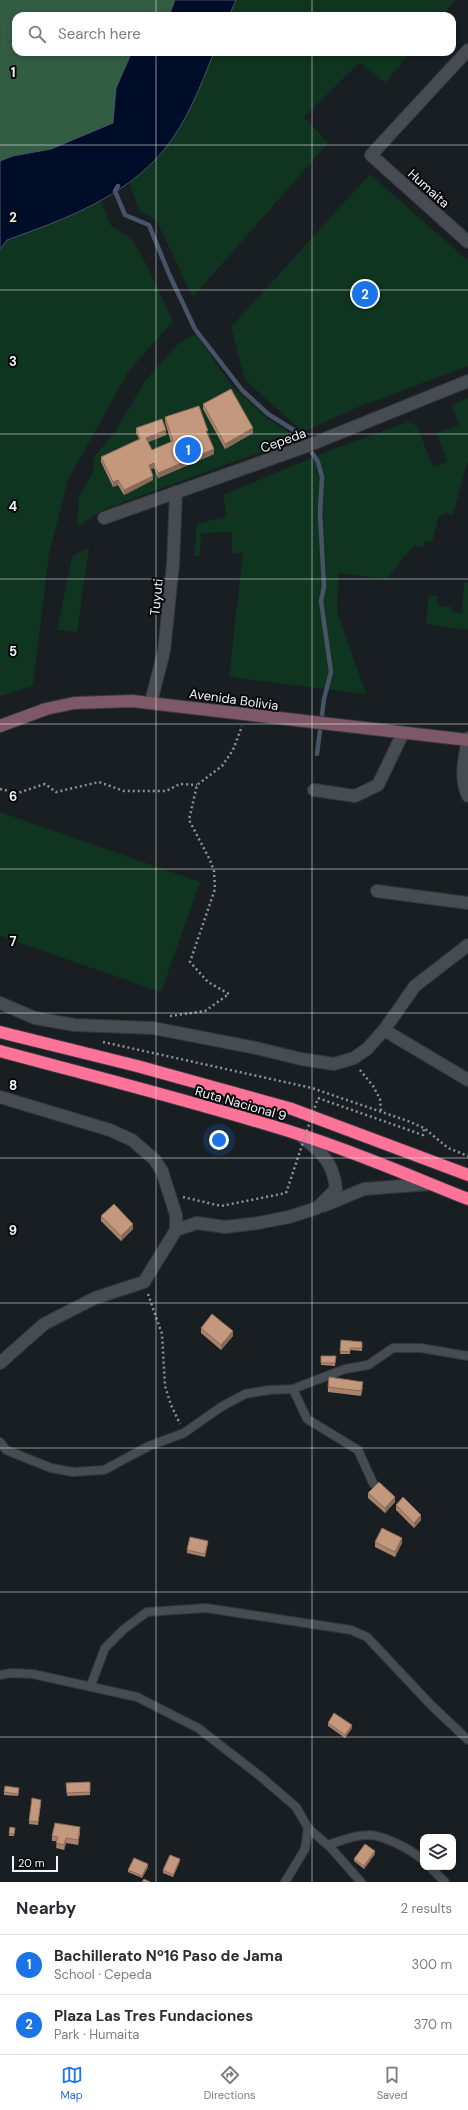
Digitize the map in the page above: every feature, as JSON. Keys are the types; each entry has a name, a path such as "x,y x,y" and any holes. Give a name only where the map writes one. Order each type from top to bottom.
{"highway":[{"name":"Ruta Nacional 9","path":"0,1032 137,1066 292,1109 468,1175"},
{"name":"Ruta Nacional 9","path":"0,1051 153,1092 299,1134 364,1156 468,1199"}],"street":[{"name":"Humaita","path":"468,50 371,155 468,242"},
{"name":"Cepeda","path":"104,518 307,446 468,381"},
{"name":"Tuyuti","path":"151,702 164,651 173,564 176,492"},
{"name":"Avenida Bolivia","path":"0,726 46,709 74,703 106,701 151,702 283,720 468,739"},
{"path":"314,790 355,796 378,784 403,733"},
{"path":"468,739 466,759 462,770 464,788 468,796"},
{"path":"376,891 468,903"},
{"path":"0,1003 34,1018 75,1025 154,1028 307,1060 334,1064 354,1058 367,1049 384,1030 415,986 468,945"},
{"path":"384,1030 468,1080"},
{"path":"0,1097 110,1130 132,1140 154,1159 162,1171 176,1215 176,1230 144,1282 95,1298 44,1324 0,1363"},
{"path":"299,1134 322,1154 335,1173 336,1189 317,1208"},
{"path":"176,1230 197,1223 225,1227 251,1224 289,1217 317,1208 364,1189 430,1184"}],"lane":[{"path":"0,1442 6,1450 51,1468 74,1472 104,1470 149,1446 184,1433 222,1407 245,1394 269,1390 292,1389 345,1369 368,1365 393,1348 421,1348 468,1356"},
{"path":"292,1389 307,1420 358,1450 374,1483"},
{"path":"91,1686 105,1648 124,1629 147,1612 206,1608 244,1613 337,1628 367,1637 431,1705 468,1740"},
{"path":"0,1676 11,1673 33,1674 137,1697 198,1728 260,1776 296,1807 308,1828 328,1845 361,1882"},
{"path":"285,1882 305,1849 308,1828"},
{"path":"328,1845 368,1835 387,1840 420,1857"},
{"path":"433,1870 445,1882"}],"path":[{"path":"0,789 18,793 45,784 56,792 99,782 124,791 166,791 180,784 197,784 222,766 233,750 247,715"},
{"path":"154,1028 164,1017 205,1011 229,994 208,982 190,962 215,889 214,871 210,860 189,820 197,784"},
{"path":"97,1040 312,1088 381,1111 424,1128 448,1148 468,1156"},
{"path":"354,1058 363,1075 374,1086 380,1099 381,1111"},
{"path":"169,1193 221,1206 286,1193 318,1098 423,1135 424,1128"},
{"path":"144,1282 162,1334 165,1386 171,1405 184,1433"}],"green space":[{"path":"0,0 175,0 170,12 12,12 12,56 130,56 116,88 113,123 51,149 13,156 0,161"},
{"path":"236,0 455,0 445,12 231,12"},
{"path":"212,56 408,56 385,83 360,62 304,117 328,143 193,297 156,220 139,210 129,183 145,169 170,139 180,124 198,90"},
{"path":"370,174 468,261 468,366 358,407 303,432 245,380 231,327"},
{"path":"101,201 111,226 131,238 144,260 173,321 128,372 68,480 49,553 33,686 0,696 0,249 6,240 36,229"},
{"path":"196,334 231,385 267,418 301,440 241,459 105,509 77,527 79,497 93,472 94,457 115,432 145,381 179,343"},
{"path":"468,398 468,460 453,515 444,513 443,516 439,515 432,542 425,541 424,547 414,545 387,579 339,573 337,612 366,694 229,677 243,553 232,554 232,532 201,533 200,556 194,556 197,524 227,516 223,495 333,449 408,422 417,426 433,467 447,462 437,433 459,425 452,405"},
{"path":"89,548 77,632 57,630 71,562 74,555"},
{"path":"464,583 468,583 468,630 426,624 429,596 437,596 437,606 452,607 451,612 462,613"},
{"path":"0,812 200,882 161,992 0,936"}],"water":[{"path":"175,0 236,0 231,12 170,12"},
{"path":"130,56 212,56 193,103 180,128 164,150 148,167 130,182 92,206 7,240 0,249 0,161 13,156 51,149 113,123 116,88"}],"building":[{"path":"231,389 253,428 225,444 203,404"},
{"path":"199,406 208,431 206,431 214,449 158,473 154,463 149,465 153,476 124,490 118,480 113,482 101,457 140,439 136,428 162,419 166,430 146,438 152,450 173,441 165,417"},
{"path":"114,1204 133,1224 121,1236 101,1216"},
{"path":"212,1314 233,1331 221,1345 201,1328"},
{"path":"341,1340 362,1342 362,1348 350,1348 350,1352 340,1351"},
{"path":"321,1356 336,1356 335,1363 321,1363"},
{"path":"329,1377 363,1382 361,1391 328,1387"},
{"path":"379,1482 395,1497 385,1508 368,1493"},
{"path":"403,1497 421,1515 414,1523 396,1505"},
{"path":"382,1528 402,1538 395,1552 375,1542"},
{"path":"190,1537 208,1541 205,1554 187,1550"},
{"path":"334,1713 352,1725 345,1735 328,1723"},
{"path":"90,1782 90,1792 67,1793 66,1783"},
{"path":"5,1786 19,1788 18,1794 4,1792"},
{"path":"32,1798 41,1800 38,1822 29,1821"},
{"path":"55,1823 80,1827 78,1840 66,1838 64,1845 56,1843 58,1837 52,1836"},
{"path":"10,1827 15,1828 14,1834 9,1833"},
{"path":"365,1844 375,1851 364,1866 354,1859"},
{"path":"170,1855 180,1859 173,1875 163,1870"},
{"path":"134,1858 148,1864 142,1876 128,1870"},
{"path":"144,1879 150,1882 142,1882"}],"waterway":[{"path":"118,186 115,191 125,215 149,225 169,274 195,329 242,390 268,414 300,434 318,462 322,477 320,513 324,587 321,601 331,672 324,699 317,754"}],"place":[{"name":"Plaza Las Tres Fundaciones","path":"365,294"},
{"name":"Bachillerato Nº16 Paso de Jama","path":"188,450"}]}
